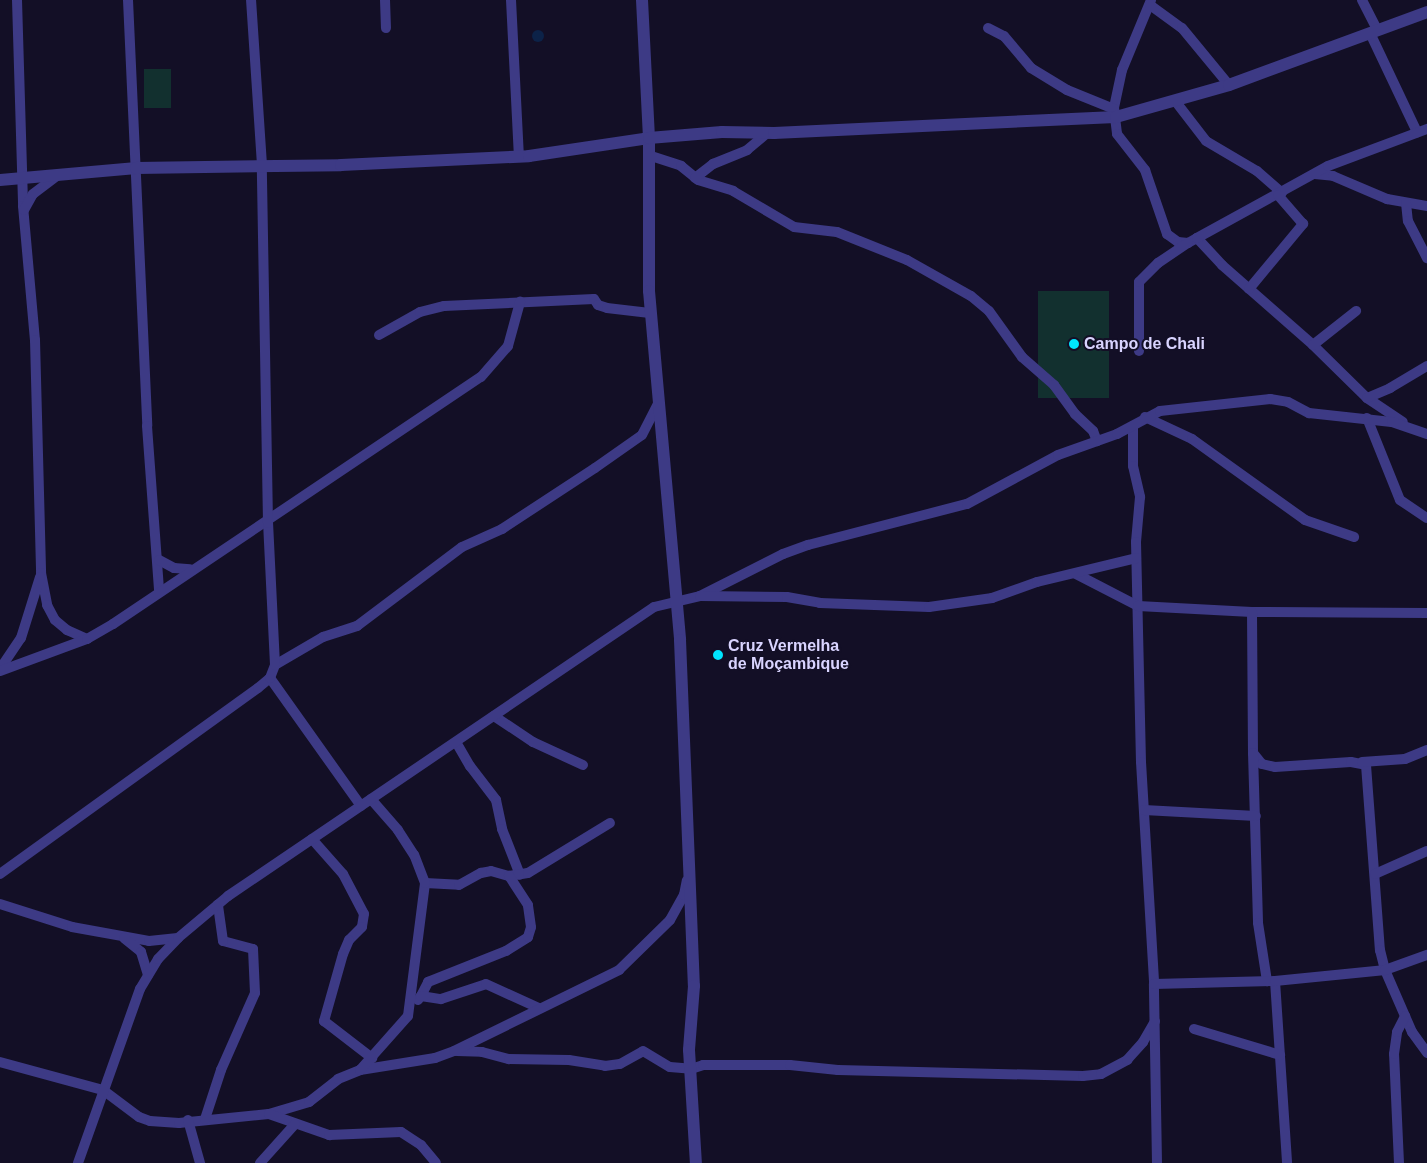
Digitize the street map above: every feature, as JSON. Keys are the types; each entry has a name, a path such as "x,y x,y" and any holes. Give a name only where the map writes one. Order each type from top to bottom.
{"street":[{"path":"17,0 22,178 35,340 41,573 47,605 55,620 67,630 87,639"},
{"path":"128,0 147,426 159,560 159,590"},
{"path":"0,874 143,774 270,678 274,665 268,517 262,165 251,0"},
{"path":"385,0 386,28"},
{"path":"511,0 520,156"},
{"path":"642,0 649,138 650,313 657,405 677,602 694,986 689,1028 696,1163"},
{"path":"1138,351 1140,282 1158,263 1193,240 1315,174 1341,161 1422,130 1373,31 1362,0"},
{"path":"1230,85 1182,28 1150,3 1122,70 1115,113 1117,134 1144,170 1167,234 1172,240 1193,240 1313,345 1367,398 1408,425 1427,434"},
{"path":"0,180 136,168 520,156 649,138 722,132 767,133 1115,113 1176,102 1230,85 1427,12"},
{"path":"988,28 1004,36 1031,68 1067,90 1115,113"},
{"path":"1176,102 1206,141 1257,171 1280,194 1303,224 1249,289"},
{"path":"695,178 713,164 747,150 767,133"},
{"path":"648,154 681,166 695,178 733,191 794,227 837,232 907,260 971,296 989,311 1022,357 1054,385 1075,414 1093,431 1097,441"},
{"path":"1315,174 1333,176 1371,194 1427,206"},
{"path":"24,211 33,194 58,175"},
{"path":"1406,203 1408,220 1427,258"},
{"path":"378,335 431,307 594,299 598,305 607,308 650,313"},
{"path":"0,670 87,639 481,377 508,346 520,302"},
{"path":"1313,345 1356,311"},
{"path":"1367,398 1390,388 1427,366"},
{"path":"78,1163 140,989 148,975 178,938 218,904 652,608 700,596 783,554 808,545 967,504 1058,455 1133,426 1145,417 1160,411 1205,404 1270,399 1288,402 1318,415 1367,418 1408,425"},
{"path":"274,665 323,637 357,626 462,546 502,529 595,468 642,435 657,405"},
{"path":"1145,417 1192,439 1305,520 1354,537"},
{"path":"1367,418 1400,500 1427,518"},
{"path":"1133,426 1132,466 1140,497 1136,558 1144,810 1154,984 1158,1163"},
{"path":"700,596 787,597 820,603 929,607 975,602 1136,558"},
{"path":"159,560 174,568 191,569"},
{"path":"0,670 21,638 41,573"},
{"path":"1076,574 1138,606 1252,612 1427,613"},
{"path":"1252,612 1253,753 1258,923 1271,981 1280,1055 1288,1163"},
{"path":"270,678 361,806"},
{"path":"494,716 533,742 583,764"},
{"path":"456,742 496,800 502,829 520,875"},
{"path":"1253,753 1262,764 1275,768 1405,758 1427,750"},
{"path":"1362,762 1369,771 1380,950 1385,970 1394,986 1405,1016 1427,1053"},
{"path":"360,1070 404,1023 410,1009 425,883 414,855 398,830 371,799"},
{"path":"1144,810 1256,816"},
{"path":"425,883 459,884 481,873 491,871 509,876 520,875 547,864 610,823"},
{"path":"312,839 343,874 364,914 362,927 349,940 343,954 324,1021 372,1058"},
{"path":"1375,874 1427,851"},
{"path":"410,1009 421,996 428,982 526,940 531,927 528,905 509,876"},
{"path":"0,1062 103,1090 140,1118 150,1121 269,1114 309,1102 338,1079 360,1070 435,1058 454,1051 539,1008 588,987 628,963 670,920 684,895 688,876"},
{"path":"0,904 72,927 149,941 178,938"},
{"path":"205,1119 221,1070 255,993 253,950 223,942 218,904"},
{"path":"121,936 141,952 148,975"},
{"path":"1154,984 1271,981 1385,970 1427,955"},
{"path":"1394,986 1402,964"},
{"path":"421,996 441,999 486,984 539,1008"},
{"path":"1399,1163 1394,1054 1397,1032 1405,1016"},
{"path":"454,1051 482,1052 509,1059 569,1060 605,1066 620,1064 643,1051 670,1067 691,1069 703,1065 790,1065 838,1070 1101,1074 1136,1052 1155,1021"},
{"path":"1194,1029 1280,1055"},
{"path":"269,1114 295,1124 346,1136 401,1132 421,1145 436,1163"},
{"path":"188,1120 200,1163"},
{"path":"260,1163 295,1124"}],"green space":[{"path":"144,69 171,69 171,108 144,108"},
{"name":"Campo de Chali","path":"1038,291 1109,291 1109,398 1038,398"}],"water":[{"path":"536,30 540,30 544,36 540,42 536,42 532,38 532,34"}],"place":[{"name":"Campo de Chali","path":"1074,344"},
{"name":"Cruz Vermelha de Moçambique","path":"718,655"}]}
